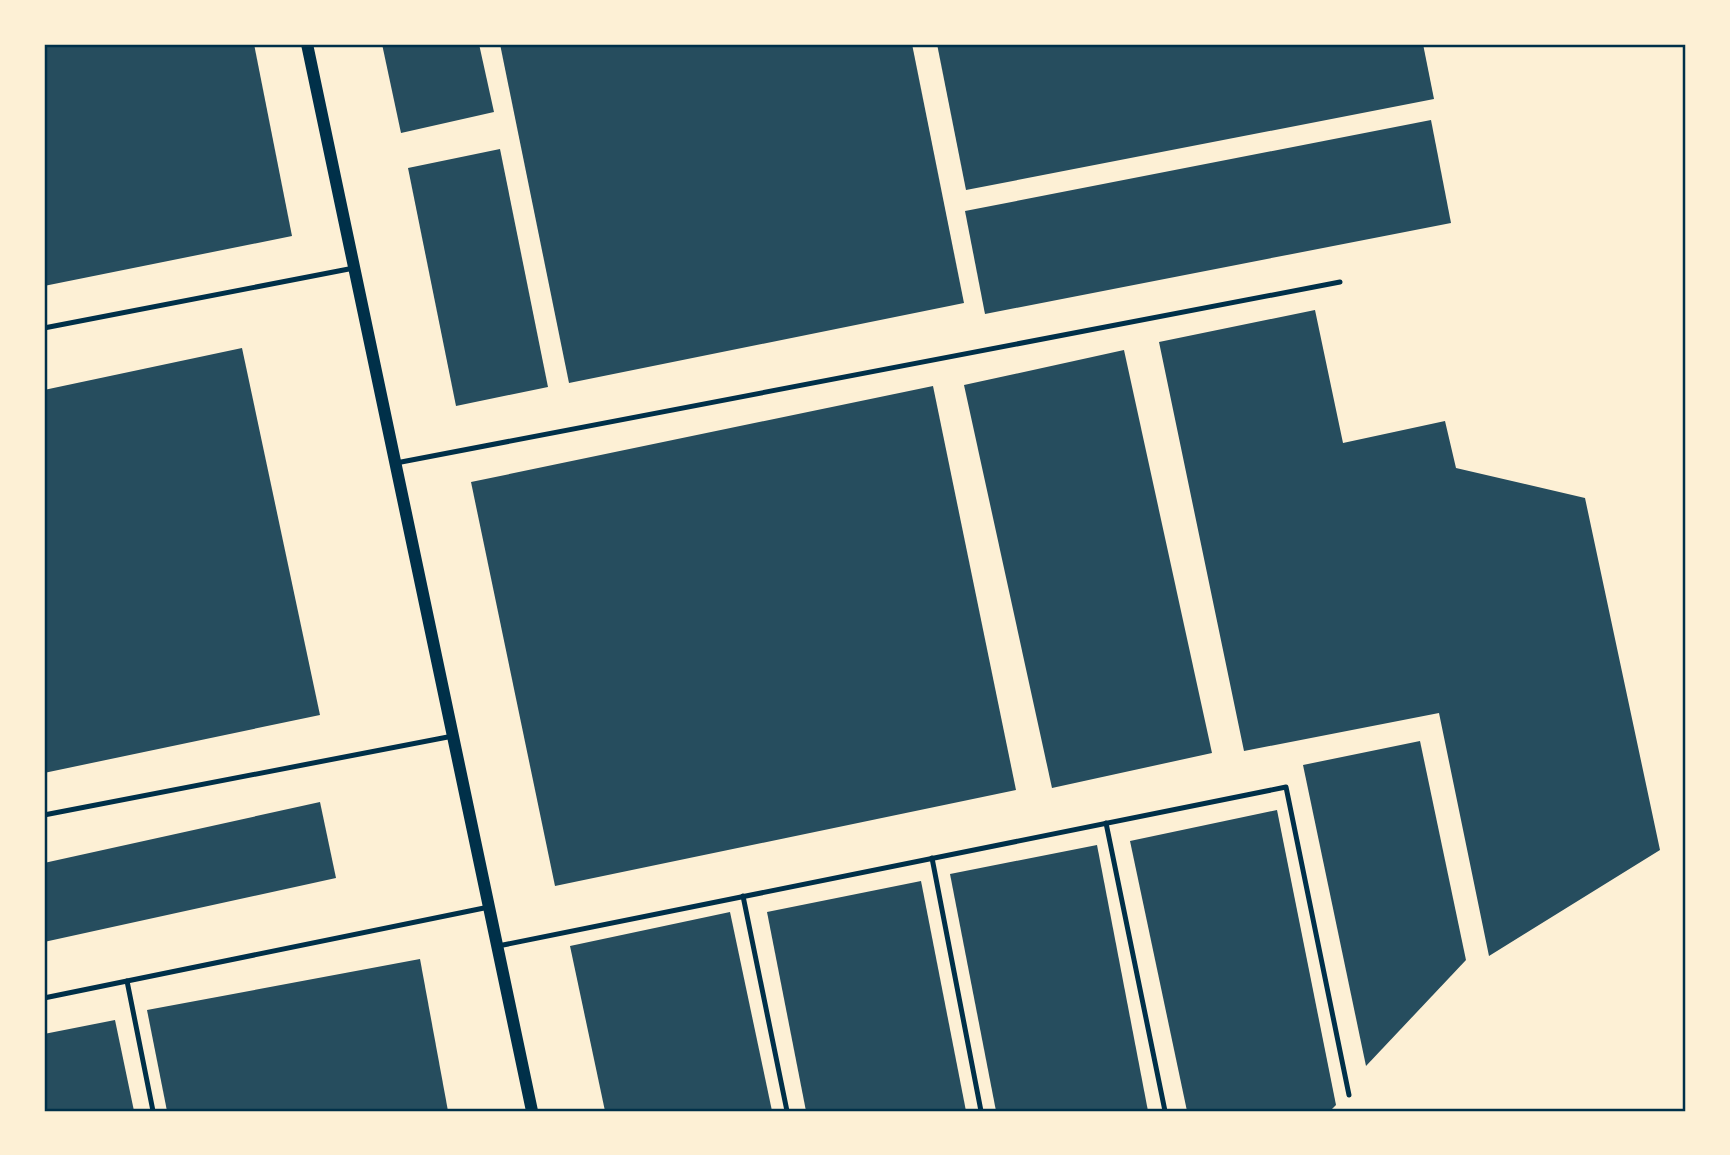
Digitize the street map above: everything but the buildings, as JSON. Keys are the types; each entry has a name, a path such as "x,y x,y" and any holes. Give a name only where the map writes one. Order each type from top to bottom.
{"street":[{"path":"307,44 532,1111"}],"lane":[{"path":"44,328 354,268"},
{"path":"396,463 1340,282"},
{"path":"44,815 453,736"},
{"path":"498,946 1286,787 1349,1096"},
{"path":"1106,823 1165,1111"},
{"path":"932,858 981,1111"},
{"path":"743,896 788,1111"},
{"path":"44,998 489,906"},
{"path":"127,981 153,1111"}]}
